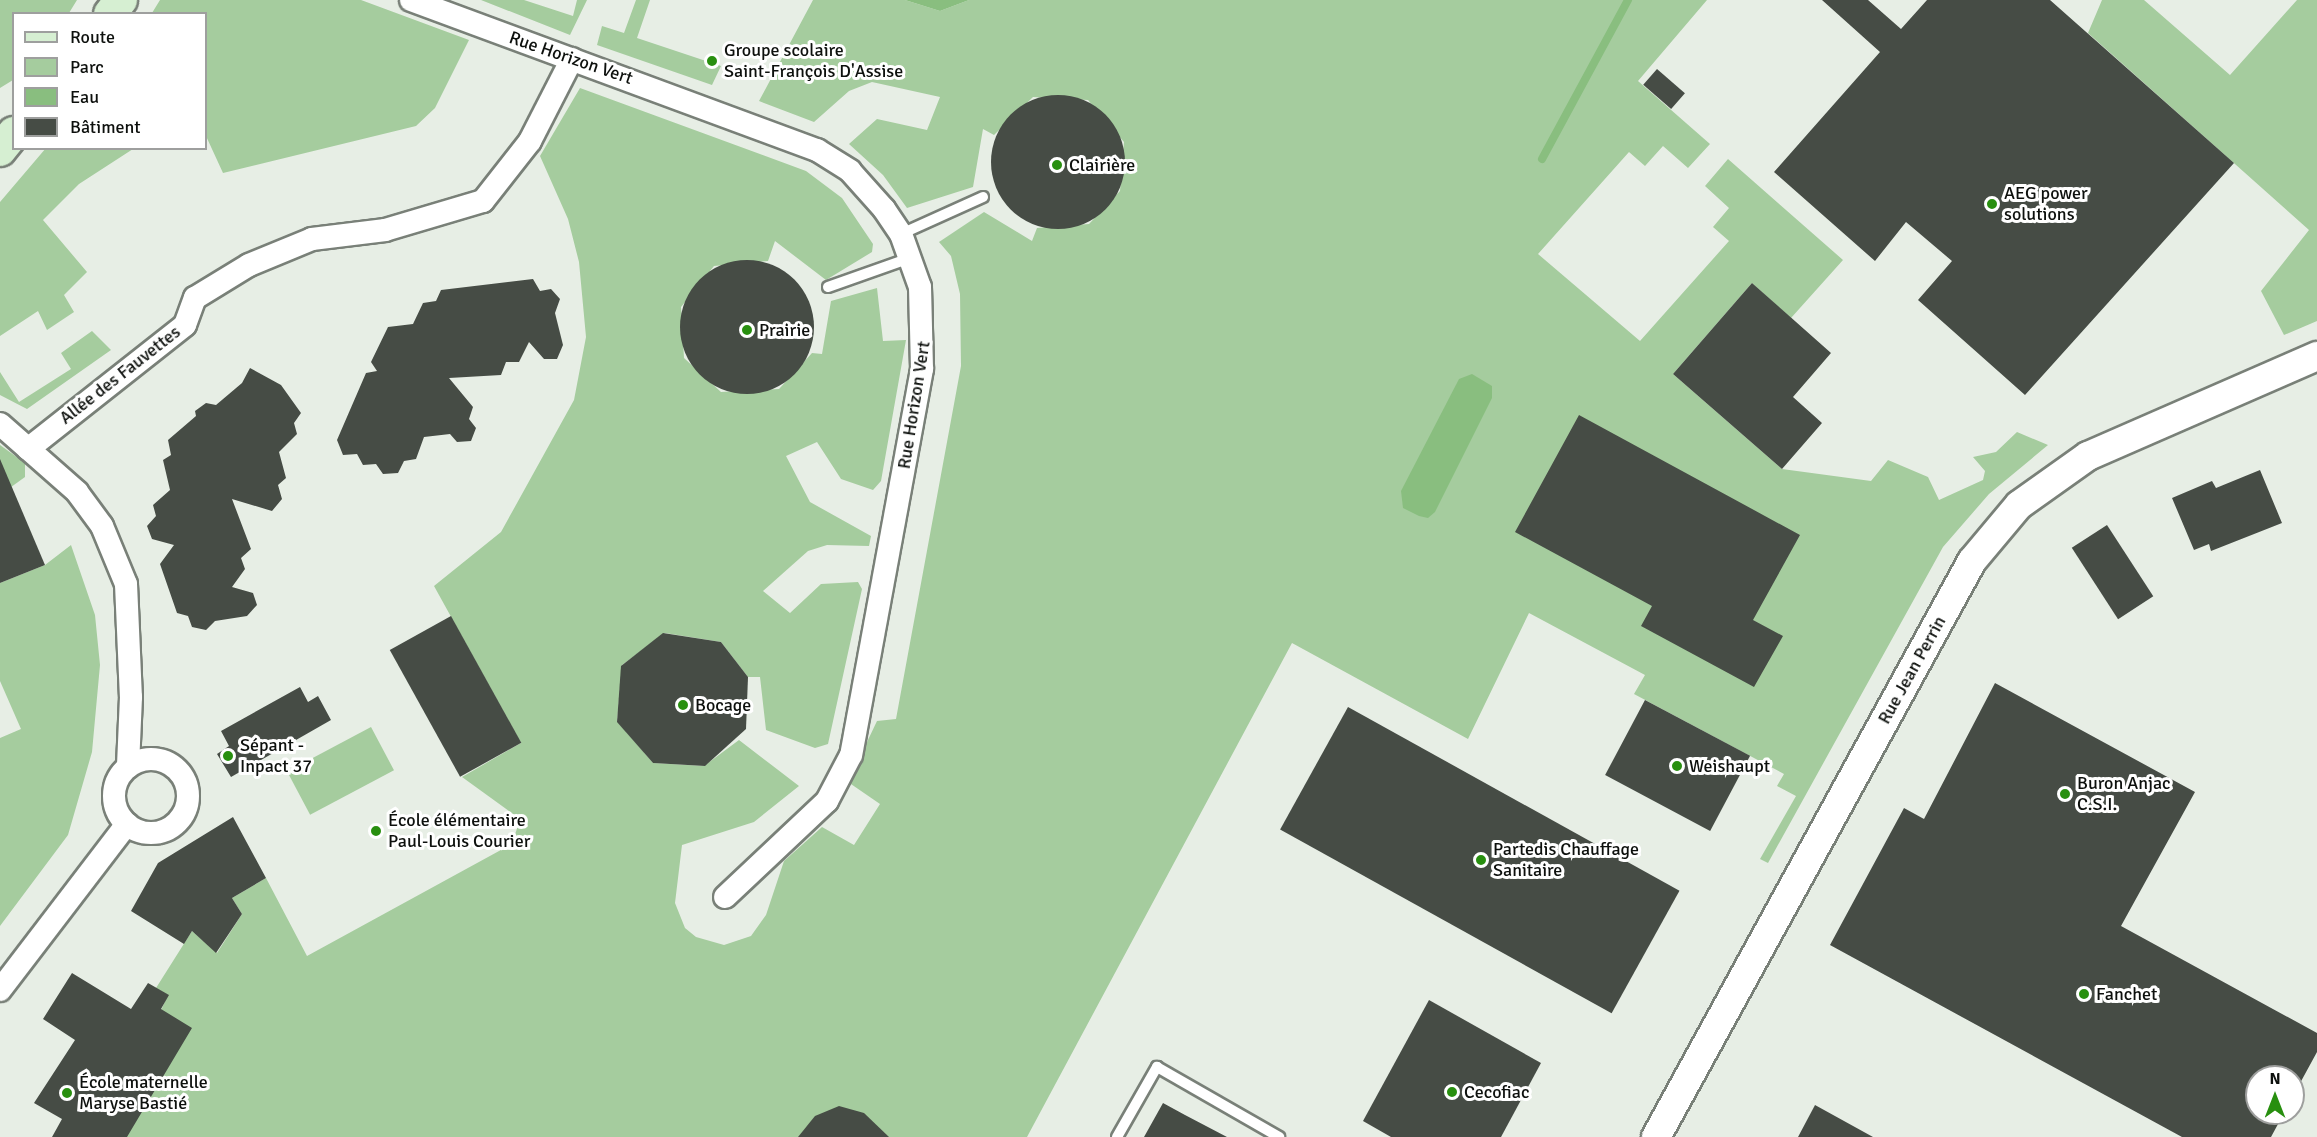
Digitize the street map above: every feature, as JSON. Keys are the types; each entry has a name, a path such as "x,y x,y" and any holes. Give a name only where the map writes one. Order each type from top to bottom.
{"main road":[{"path":"112,12 121,0"},
{"path":"0,150 12,135"}],"street":[{"name":"Rue Horizon Vert","path":"411,0 817,150 850,171 901,234 910,258 923,309 922,369 851,754 827,801 725,897"},
{"name":"Allée des Fauvettes","path":"28,449 185,325 195,298 249,265 312,239 385,230 483,201 530,141 572,59"},
{"name":"Rue Jean Perrin","path":"1656,1137 1972,561 2019,505 2088,456 2317,356"},
{"path":"0,424 77,492 102,526 126,584 132,697 128,767 116,781 114,800 127,824 149,833 171,827 188,797 182,774 163,760 128,767"},
{"path":"0,990 127,824"}],"lane":[{"path":"901,234 983,197"},
{"path":"828,287 910,258"},
{"path":"1117,1137 1157,1067 1279,1137"}],"green space":[{"path":"0,0 77,0 70,12 12,12 12,81 0,88"},
{"path":"160,0 361,0 469,40 435,108 416,126 223,173 207,138 207,12 153,12"},
{"path":"481,0 524,0 573,16 577,0 587,0 570,35"},
{"path":"636,0 650,0 637,38 721,66 712,85 597,45 602,26 624,33"},
{"path":"813,0 905,0 940,11 969,0 1707,0 1638,81 1710,144 1688,168 1663,146 1645,166 1629,152 1538,254 1640,341 1729,241 1713,227 1729,208 1705,186 1728,159 1843,260 1791,318 1752,283 1673,374 1782,469 1871,481 1888,460 1928,477 1939,500 1983,480 1985,471 1973,457 1996,452 2017,432 2048,445 1989,494 1943,547 1768,863 1760,859 1796,796 1777,786 1784,774 1634,694 1645,675 1529,613 1468,739 1292,643 1027,1137 103,1137 168,995 156,988 192,931 217,953 242,914 232,898 266,878 307,956 512,844 520,819 462,777 521,743 434,586 501,532 574,400 586,337 579,262 568,219 540,156 580,88 806,171 842,198 873,244 872,252 826,280 775,241 768,261 714,266 681,307 684,358 721,392 779,389 812,353 822,354 831,301 877,288 883,341 906,340 881,481 873,490 841,479 817,442 786,456 810,502 871,536 869,546 827,545 808,551 763,591 790,613 821,584 858,582 862,589 828,744 815,748 766,730 760,677 748,677 721,642 665,633 622,665 617,721 653,763 704,766 739,740 799,786 754,822 682,845 675,903 685,928 696,937 724,945 751,936 766,915 784,861 822,827 854,845 880,804 848,782 877,721 896,719 961,366 960,294 951,256 939,242 984,212 1032,241 1037,228 1089,224 1120,191 1124,142 1088,100 1033,97 994,135 983,129 973,187 907,208 883,175 849,144 877,119 927,130 940,97 872,82 849,91 814,122 759,101"},
{"path":"2102,0 2144,0 2230,75 2297,0 2317,0 2317,321 2284,335 2261,291 2309,230 2088,33"},
{"path":"44,150 131,150 79,184 43,220 87,272 64,295 74,312 47,330 38,311 0,336 0,202"},
{"path":"92,331 111,350 27,409 0,395 0,372 19,402 71,369 61,353"},
{"path":"0,445 25,463 25,477 0,495"},
{"path":"71,545 95,615 100,665 92,752 68,835 0,926 0,738 21,729 0,681 0,583 45,565"},
{"path":"371,727 394,770 310,815 287,772"}],"water":[{"path":"905,0 969,0 940,11"},
{"path":"1472,374 1492,386 1492,398 1435,512 1428,518 1419,516 1403,508 1401,491 1459,379"}],"building":[{"name":"AEG power solutions","path":"1822,0 1868,0 1901,29 1927,0 2050,0 2234,163 2025,395 1918,300 1952,261 1906,222 1875,261 1774,172 1880,52"},
{"path":"1657,69 1685,93 1671,109 1643,85"},
{"name":"Clairière","path":"1058,95 1084,100 1105,115 1120,136 1125,162 1120,188 1105,209 1084,224 1058,229 1032,224 1011,209 996,188 991,162 996,136 1011,115 1032,100"},
{"name":"Prairie","path":"747,260 773,265 794,280 809,301 814,327 809,353 794,374 773,389 747,394 721,389 700,374 685,353 680,327 685,301 700,280 721,265"},
{"path":"533,279 540,291 551,289 560,299 555,313 563,345 557,359 544,359 529,342 519,362 506,362 501,375 449,378 473,407 469,419 476,428 471,441 457,442 450,434 424,437 416,459 404,461 398,473 383,474 376,464 363,465 357,454 343,455 337,440 366,373 377,371 371,362 388,327 413,324 423,303 436,301 441,290"},
{"path":"1752,283 1831,353 1793,397 1822,423 1782,469 1673,374"},
{"path":"250,368 281,385 301,413 294,423 297,434 279,452 286,478 278,485 282,499 272,511 232,499 251,549 241,558 245,569 232,587 253,593 257,605 247,616 215,621 206,630 192,627 188,616 177,613 160,564 174,545 152,539 147,526 156,516 153,505 170,490 163,460 171,455 168,440 196,416 195,411 206,403 216,405 242,383"},
{"path":"1579,415 1800,535 1753,620 1783,636 1754,687 1641,626 1652,606 1515,532"},
{"path":"0,459 45,565 0,583"},
{"path":"2260,470 2282,523 2211,551 2209,544 2194,550 2172,498 2212,481 2216,488"},
{"path":"2107,525 2153,596 2118,619 2072,548"},
{"path":"451,616 521,743 460,777 390,650"},
{"name":"Bocage","path":"663,633 721,642 748,677 746,729 705,766 653,763 617,722 621,666"},
{"name":"Fanchet","path":"1995,683 2195,792 2121,926 2317,1033 2317,1052 2305,1074 2305,1065 2245,1065 2245,1125 2278,1125 2271,1137 2182,1137 1830,945 1904,808 1924,819"},
{"path":"300,687 308,702 318,696 331,720 231,777 217,754 229,746 221,731"},
{"name":"Weishaupt","path":"1645,700 1750,756 1710,831 1605,775"},
{"name":"Partedis Chauffage Sanitaire","path":"1348,707 1679,891 1612,1013 1280,829"},
{"path":"233,817 266,878 232,898 242,914 216,953 192,931 184,944 131,911 158,863"},
{"path":"72,973 131,1009 148,983 169,995 161,1009 192,1028 127,1137 52,1137 62,1119 34,1103 75,1040 43,1019"},
{"name":"Cecofiac","path":"1429,1000 1541,1063 1501,1137 1391,1137 1363,1121"},
{"path":"1163,1103 1185,1115 1227,1137 1144,1137"},
{"path":"1815,1105 1873,1137 1798,1137"},
{"path":"839,1106 864,1113 889,1137 798,1137 815,1116"}],"waterway":[{"path":"1542,159 1628,0"}],"place":[{"name":"Groupe scolaire Saint-François D'Assise","path":"712,61"},
{"name":"Clairière","path":"1057,165"},
{"name":"AEG power solutions","path":"1992,204"},
{"name":"Prairie","path":"747,330"},
{"name":"Bocage","path":"683,705"},
{"name":"Sépant - Inpact 37","path":"228,756"},
{"name":"Weishaupt","path":"1677,766"},
{"name":"Buron Anjac C.S.I.","path":"2065,794"},
{"name":"École élémentaire Paul-Louis Courier","path":"376,831"},
{"name":"Partedis Chauffage Sanitaire","path":"1481,860"},
{"name":"Fanchet","path":"2084,994"},
{"name":"Cecofiac","path":"1452,1092"},
{"name":"École maternelle Maryse Bastié","path":"67,1093"}]}
